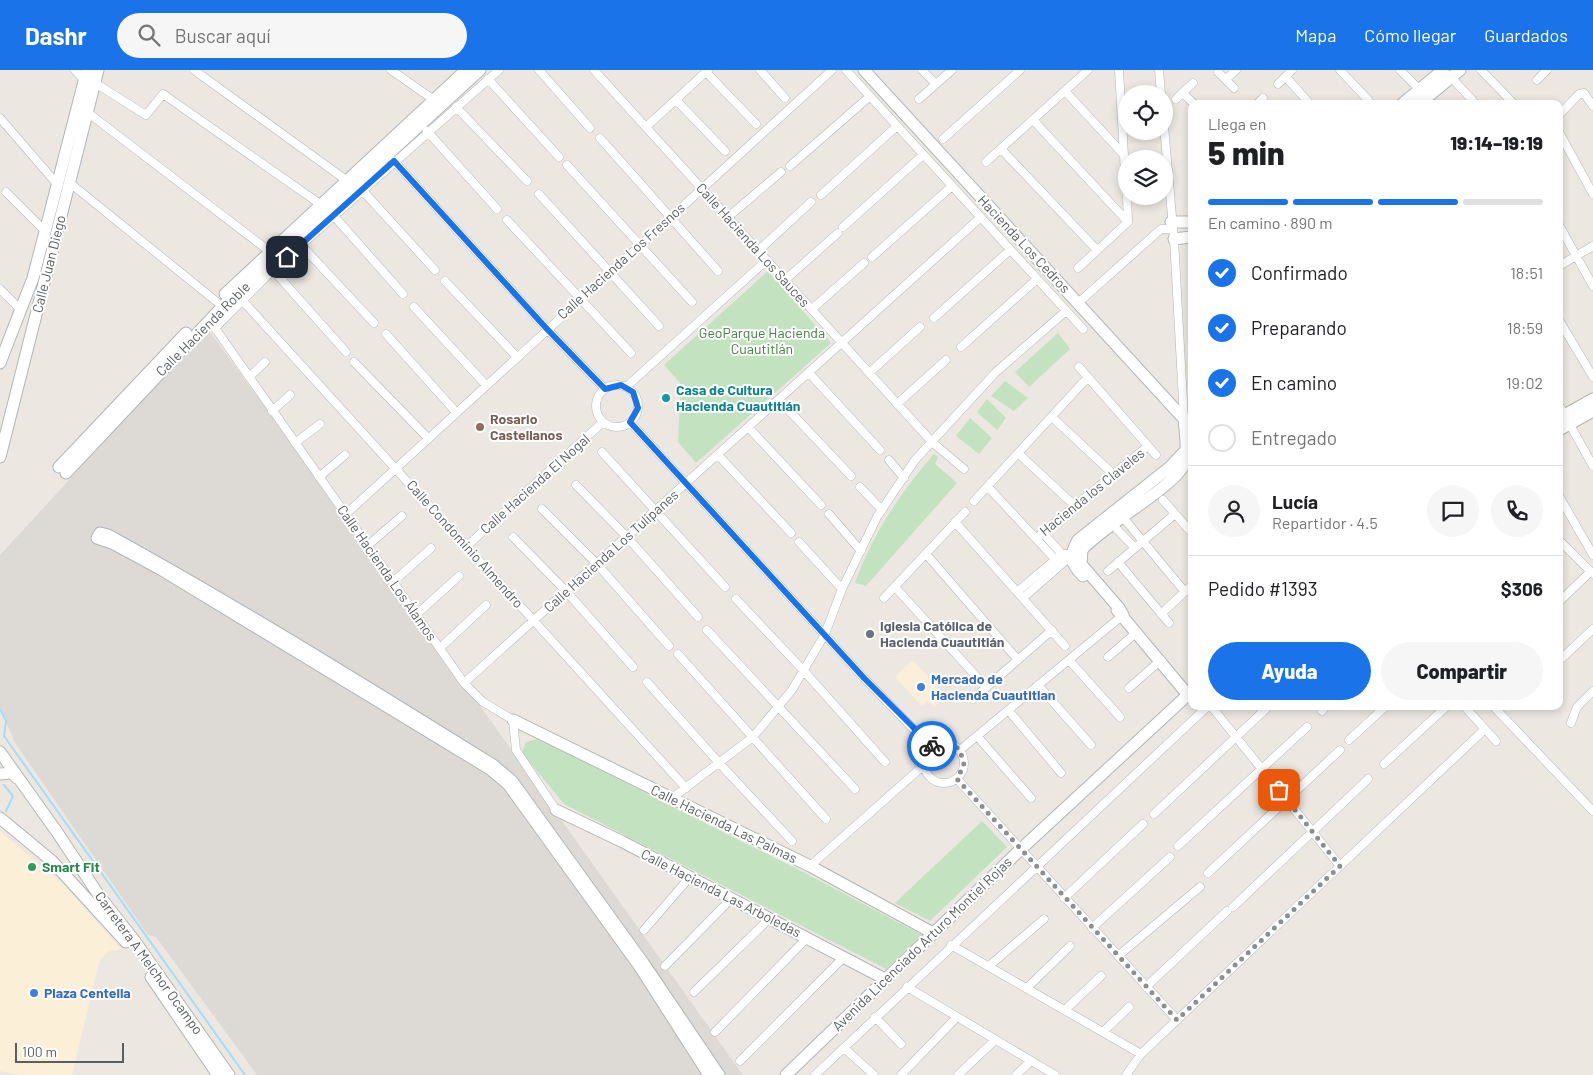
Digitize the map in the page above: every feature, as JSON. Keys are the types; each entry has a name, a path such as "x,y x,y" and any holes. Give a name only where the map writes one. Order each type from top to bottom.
{"main road":[{"name":"Calle Juan Diego","path":"0,363 14,322 33,278 57,184 89,78 98,70"},
{"name":"Calle Hacienda Roble","path":"464,71 269,251 217,302 62,470 225,304 480,70"},
{"name":"Hacienda Los Cedros","path":"864,70 1184,419"},
{"path":"1407,100 1449,72"},
{"path":"1423,100 1449,72"},
{"name":"Calle Juan Diego","path":"0,457 88,112 89,78"},
{"path":"1172,230 1188,223"},
{"path":"1172,230 1188,236"},
{"path":"14,322 22,329 33,327"},
{"path":"10,335 20,334 29,343"},
{"path":"1563,415 1593,399"},
{"path":"1563,415 1593,411"},
{"path":"1067,556 1086,545 1110,521 1181,469 1185,464 1186,450 1184,419"},
{"path":"709,1075 640,967 508,784 483,764 162,570 97,538 100,533 108,535 165,566 298,644 500,770 512,781 644,964 719,1075"},
{"path":"1067,556 1081,564 1188,691"},
{"name":"Avenida Licenciado Arturo Montiel Rojas","path":"786,1075 1021,849 1188,695"},
{"name":"Calle Hacienda Las Palmas","path":"513,720 810,866 933,933"},
{"name":"Carretera A Melchor Ocampo","path":"0,752 100,897 134,940 229,1075"},
{"path":"0,774 4,772 12,773 22,782"},
{"name":"Calle Hacienda Las Arboledas","path":"556,810 732,898 885,978"},
{"name":"Carretera A Melchor Ocampo","path":"0,818 52,862 128,944 218,1075"}],"street":[{"path":"75,70 146,115 163,94 320,204"},
{"path":"194,70 346,180"},
{"path":"391,70 434,100"},
{"name":"Calle Hacienda Roble","path":"215,328 273,270 498,70"},
{"path":"539,70 590,128"},
{"name":"Calle Hacienda Los Sauces","path":"594,70 932,442 964,469"},
{"path":"760,70 785,98"},
{"name":"Calle Hacienda Los Fresnos","path":"346,514 516,356 832,70"},
{"path":"846,70 1082,329"},
{"path":"922,70 936,84"},
{"path":"919,99 952,70"},
{"path":"943,139 1020,70"},
{"path":"986,162 1088,70"},
{"path":"1120,70 1124,150"},
{"path":"1160,70 1161,85"},
{"path":"1226,79 1236,70"},
{"path":"1278,84 1292,70"},
{"path":"1340,70 1368,100"},
{"path":"1400,70 1420,90"},
{"path":"1481,70 1510,100"},
{"path":"646,127 707,71 756,124"},
{"path":"1537,80 1545,71"},
{"path":"1218,72 1234,88"},
{"path":"1449,72 1473,100"},
{"path":"1286,77 1306,100"},
{"path":"488,79 559,157"},
{"path":"1176,98 1193,83"},
{"path":"1065,91 1119,150"},
{"path":"1183,92 1190,100"},
{"path":"1563,111 1579,94 1584,93 1593,106"},
{"path":"790,166 869,97"},
{"path":"676,100 725,152"},
{"path":"456,107 527,181"},
{"path":"88,112 269,251"},
{"path":"0,118 57,184"},
{"path":"1033,120 1128,222"},
{"path":"821,195 897,126"},
{"path":"427,132 498,209"},
{"path":"600,138 718,271"},
{"path":"1563,139 1593,194"},
{"path":"1165,140 1184,419"},
{"path":"1001,149 1097,250"},
{"path":"785,280 923,155"},
{"path":"394,161 547,329 605,389"},
{"path":"567,166 692,302"},
{"path":"728,217 781,172"},
{"path":"70,183 217,302"},
{"path":"872,258 952,186"},
{"path":"362,190 435,270"},
{"path":"6,192 45,231"},
{"path":"539,194 659,326"},
{"path":"758,251 811,202"},
{"path":"1127,205 1128,222"},
{"path":"334,216 403,294"},
{"name":"Calle Hacienda Los Tulipanes","path":"464,683 843,344 981,217"},
{"path":"507,220 631,353"},
{"path":"1078,268 1128,222"},
{"path":"1078,303 1161,228 1172,230"},
{"path":"1563,232 1593,286"},
{"path":"301,245 374,323"},
{"path":"1563,264 1593,246"},
{"path":"934,318 1010,250"},
{"path":"626,387 767,260"},
{"path":"812,310 864,263"},
{"path":"273,270 346,352"},
{"path":"961,347 1037,279"},
{"path":"445,281 516,356"},
{"path":"0,289 20,309"},
{"name":"Calle Condominio Almendro","path":"242,300 396,467 686,788"},
{"path":"414,307 486,385"},
{"path":"672,798 720,764 753,737 778,707 804,671 825,634 842,590 861,551 882,510 904,478 932,442 996,372 1066,311"},
{"path":"870,373 920,327"},
{"path":"1563,327 1593,377"},
{"name":"Calle Hacienda Los Álamos","path":"215,328 464,683 483,702 513,720"},
{"path":"386,334 456,412"},
{"path":"897,404 946,360"},
{"path":"249,378 266,362"},
{"path":"354,362 428,438"},
{"path":"1079,367 1156,455"},
{"path":"809,373 880,450"},
{"path":"974,502 1088,377"},
{"path":"615,385 626,387 633,392 638,408 630,422 621,426 612,426 603,422 596,409 600,394 605,389 615,385"},
{"path":"272,411 290,395"},
{"path":"779,400 851,476"},
{"path":"1563,415 1593,466"},
{"path":"1052,417 1113,474"},
{"name":"Calle Hacienda El Nogal","path":"467,546 603,422"},
{"path":"630,422 931,747"},
{"path":"295,443 320,424"},
{"path":"748,427 821,505"},
{"name":"Hacienda los Claveles","path":"1036,538 1148,446"},
{"path":"602,452 725,587"},
{"path":"1019,454 1075,506"},
{"path":"319,477 345,455"},
{"path":"718,455 791,534"},
{"path":"889,460 904,478"},
{"path":"576,484 627,537 698,617"},
{"path":"860,487 882,510"},
{"path":"988,487 1036,538 1067,556"},
{"path":"1163,500 1188,529"},
{"path":"1563,503 1593,555"},
{"path":"542,509 597,564 669,646"},
{"path":"884,598 965,512"},
{"path":"829,514 861,551"},
{"path":"1120,514 1188,589 1161,614"},
{"path":"1108,571 1175,514"},
{"path":"368,546 402,516"},
{"path":"1110,521 1135,548"},
{"path":"955,522 1065,646"},
{"path":"1042,532 1067,556"},
{"path":"514,536 566,591 633,667"},
{"path":"799,542 842,590"},
{"path":"1563,544 1592,573 1563,598"},
{"path":"393,582 431,548"},
{"path":"926,554 1018,660"},
{"path":"1020,595 1067,556"},
{"path":"1048,571 1067,556"},
{"path":"1118,562 1169,623"},
{"path":"416,615 459,576"},
{"path":"895,587 986,687"},
{"path":"736,599 886,762"},
{"path":"440,648 486,605"},
{"path":"960,750 1123,615"},
{"path":"1563,657 1593,629"},
{"path":"707,630 854,789"},
{"path":"973,699 1052,630"},
{"path":"1108,657 1137,632"},
{"path":"678,654 826,820"},
{"path":"1069,660 1120,717"},
{"path":"1129,688 1161,660"},
{"path":"647,682 792,841"},
{"path":"1038,686 1091,745"},
{"path":"1571,724 1577,707 1593,691"},
{"name":"Avenida Licenciado Arturo Montiel Rojas","path":"816,1075 1035,866 1205,710"},
{"path":"1213,710 1236,736 1340,866"},
{"path":"1154,814 1265,710"},
{"path":"1349,740 1382,710"},
{"path":"1384,764 1443,710"},
{"path":"1468,710 1496,741"},
{"path":"1497,710 1593,811"},
{"path":"1009,711 1061,773"},
{"path":"513,720 516,750 556,810"},
{"path":"1178,846 1307,726"},
{"path":"1126,1075 1140,1054 1485,730"},
{"path":"978,737 1031,798"},
{"path":"943,742 949,743 960,750 964,765 957,779 946,784 939,783 929,777 924,766 925,756 931,747 943,742"},
{"path":"1208,873 1288,801 1340,750"},
{"path":"810,866 924,766"},
{"path":"957,779 1177,1020"},
{"path":"1146,987 1314,833 1368,779"},
{"path":"1064,898 1143,824"},
{"path":"1092,928 1170,857"},
{"path":"644,930 690,877"},
{"path":"1118,956 1200,887"},
{"path":"665,966 732,898"},
{"path":"694,992 770,918"},
{"path":"989,966 1044,919"},
{"path":"715,1032 807,938"},
{"path":"952,945 1140,1054"},
{"path":"1027,988 1070,946"},
{"path":"740,1061 844,957"},
{"path":"1065,1010 1101,976"},
{"path":"907,987 1054,1075"},
{"path":"1103,1032 1129,1007"},
{"path":"901,1075 957,1017"},
{"path":"875,1018 901,1044"},
{"path":"958,1075 995,1040"},
{"path":"844,1048 874,1075"},
{"path":"1016,1075 1030,1061"}],"shaded area":[{"path":"208,329 352,526 743,1075 257,1075 156,937 148,935 15,743 0,707 0,555"},
{"name":"Mercado de Hacienda Cuautitlan","path":"913,660 946,696 934,707 928,701 922,706 895,677"},
{"path":"0,831 63,884 121,949 107,952 99,962 72,1075 19,1075 0,1071"}],"green space":[{"name":"GeoParque Hacienda Cuautitlán","path":"768,271 831,343 696,463 678,442 681,384 664,365"},
{"path":"1058,333 1070,349 1029,387 1015,372"},
{"path":"1005,381 1028,398 1014,411 991,396"},
{"path":"987,399 1006,418 997,430 977,412"},
{"path":"970,418 992,438 979,454 956,436"},
{"path":"934,454 938,457 935,464 957,483 866,586 855,583 869,549 888,515 910,483"},
{"path":"538,739 803,872 922,935 886,969 564,804 522,753 526,742"},
{"path":"982,821 1007,847 930,921 895,903"}],"waterway":[{"path":"0,709 6,721 4,736 245,1075"},
{"path":"4,785 13,796 6,811"}],"way so far":[{"path":"932,746 943,742 949,743 960,750 964,757 964,765 962,773 957,779 1177,1020 1340,866 1279,790"}],"place":[{"name":"Casa de Cultura Hacienda Cuautitlán","path":"666,398"},
{"name":"Rosario Castellanos","path":"480,427"},
{"name":"Iglesia Católica de Hacienda Cuautitlán","path":"870,634"},
{"name":"Mercado de Hacienda Cuautitlan","path":"921,687"},
{"name":"Smart Fit","path":"32,867"},
{"name":"Plaza Centella","path":"34,993"}],"route":[{"path":"287,257 394,161 547,329 605,389 610,386 621,385 633,392 637,399 638,408 636,416 630,422 864,678 932,746"}]}
